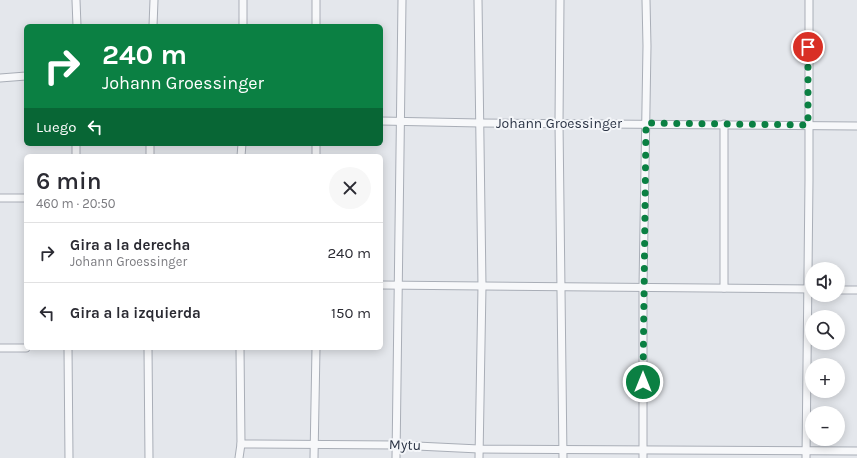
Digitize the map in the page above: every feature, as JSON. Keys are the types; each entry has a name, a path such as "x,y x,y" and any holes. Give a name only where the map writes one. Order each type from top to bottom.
{"street":[{"path":"76,0 77,24"},
{"path":"153,24 154,0"},
{"path":"243,0 243,24"},
{"path":"316,0 316,24"},
{"path":"396,458 402,0"},
{"path":"478,0 482,286 479,458"},
{"path":"560,0 559,123 563,458"},
{"path":"644,458 643,287 646,123 646,0"},
{"path":"809,0 808,125 810,262"},
{"path":"0,78 24,76"},
{"name":"Johann Groessinger","path":"383,121 480,124 646,123 857,126"},
{"path":"724,124 724,288"},
{"path":"0,198 24,198"},
{"path":"383,285 805,289"},
{"path":"845,290 857,290"},
{"path":"806,458 810,302"},
{"path":"0,348 24,348"},
{"path":"68,350 68,458"},
{"path":"148,350 149,458"},
{"path":"239,458 241,444 240,350"},
{"path":"314,458 316,350"},
{"name":"Mytu","path":"241,444 314,446 396,445 479,449 563,448 857,451"},
{"path":"726,458 727,450"}],"route":[{"path":"643,382 646,123 808,125 808,47"}]}
